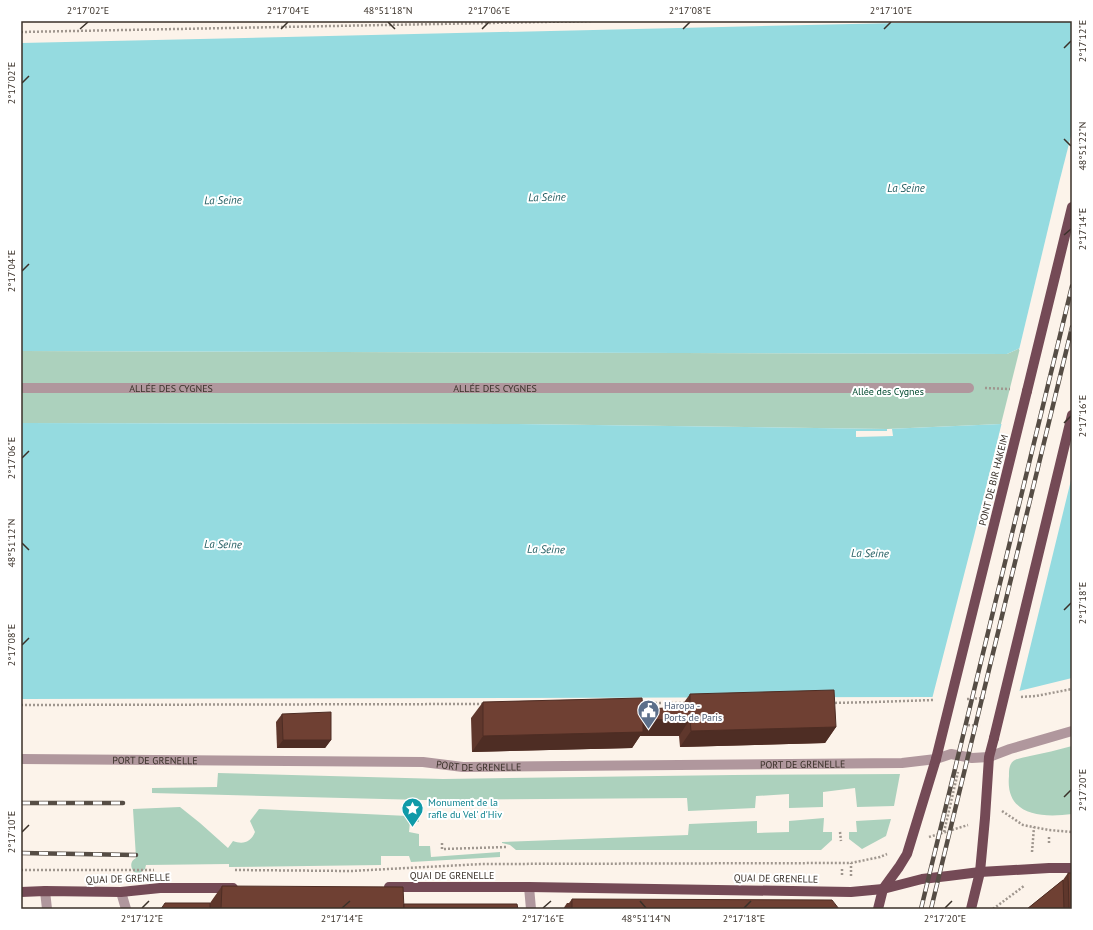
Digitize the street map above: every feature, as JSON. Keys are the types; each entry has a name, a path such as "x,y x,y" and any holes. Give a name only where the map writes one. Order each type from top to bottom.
{"main road":[{"name":"PONT DE BIR HAKEIM","path":"883,889 899,867 906,854 936,759 1028,391 1072,207"},
{"path":"971,909 980,872 989,758 1072,414"},
{"name":"QUAI DE GRENELLE","path":"379,887 529,887 851,892 883,889 922,879 980,872 1072,868"},
{"name":"QUAI DE GRENELLE","path":"21,892 121,892 160,888 244,888"},
{"path":"878,909 883,889"}],"street":[{"name":"ALLÉE DES CYGNES","path":"21,388 969,388"},
{"path":"989,758 1010,749 1072,731"},
{"name":"PORT DE GRENELLE","path":"21,760 423,762 463,767 902,763 936,759 951,754 972,758 989,758"},
{"path":"529,887 531,909"},
{"path":"45,891 47,909"},
{"path":"121,892 126,909"}],"path":[{"path":"21,32 593,21"},
{"path":"969,388 1028,391"},
{"path":"1021,697 1036,696 1072,689"},
{"path":"967,699 990,698"},
{"path":"827,703 936,700"},
{"path":"638,703 693,703"},
{"path":"21,706 488,704"},
{"path":"968,725 984,727"},
{"path":"944,832 959,765"},
{"path":"1003,811 1023,824 1049,830 1072,832"},
{"path":"1033,843 1034,827"},
{"path":"929,837 962,828"},
{"path":"840,832 841,841"},
{"path":"1049,835 1049,843"},
{"path":"442,843 442,849 508,847"},
{"name":"QUAI DE GRENELLE","path":"351,871 482,864 851,863 880,857"},
{"path":"842,869 842,875"},
{"path":"993,909 1030,883"}],"green space":[{"name":"Allée des Cygnes","path":"1020,348 1001,424 887,429 518,424 21,423 21,351 1007,354"},
{"path":"1072,746 1072,814 1038,814 1028,812 1019,807 1013,799 1009,789 1009,771 1012,763 1018,759"},
{"path":"218,773 443,779 900,774 894,806 857,807 855,788 823,792 823,807 789,808 789,794 756,796 755,808 688,811 687,798 423,800 152,793 152,788 217,787"},
{"path":"180,807 228,848 233,841 243,843 251,838 255,832 250,821 259,809 408,816 409,814 418,814 419,822 410,822 409,832 419,834 419,846 430,846 431,857 500,852 500,857 411,862 409,856 381,856 381,865 229,867 229,864 146,865 145,869 140,873 134,872 131,864 136,858 133,809"},
{"path":"824,818 823,832 832,832 832,840 821,850 516,850 510,845 502,843 688,835 689,824 757,821 757,833 789,832 789,821"},
{"path":"891,819 886,836 862,849 849,839 849,832 857,832 856,821"}],"water":[{"name":"La Seine","path":"987,21 1072,21 1072,347 1020,348 1007,354 21,351 21,43"},
{"name":"La Seine","path":"21,423 518,424 887,429 1001,424 1072,428 1072,678 1019,691 932,697 21,699"}],"pier":[{"path":"1072,132 1072,349 1019,350 1059,183"},
{"path":"1002,422 1072,426 1072,476 1019,693 932,699 974,536"},
{"path":"887,429 892,429 893,436 856,437 856,431 887,431"}],"building":[{"path":"834,690 836,727 691,731 690,719 644,720 643,732 483,736 483,702 642,698 643,709 690,707 690,694"},
{"path":"331,712 331,740 283,740 282,714"},
{"path":"1068,873 1072,873 1072,909 1069,909"},
{"path":"1063,880 1064,909 1027,909"},
{"path":"222,886 403,887 404,909 221,909"},
{"path":"572,899 832,900 839,909 572,909"},
{"path":"165,903 210,903 210,909 161,909"},
{"path":"404,904 517,904 518,909 404,909"}],"railway":[{"path":"921,909 1072,286"},
{"path":"931,909 1072,327"},
{"path":"21,803 123,803"},
{"path":"21,853 136,855"}],"place":[{"name":"Haropa - Ports de Paris","path":"648,730"},
{"name":"Monument de la rafle du Vel' d'Hiv","path":"413,828"}]}
